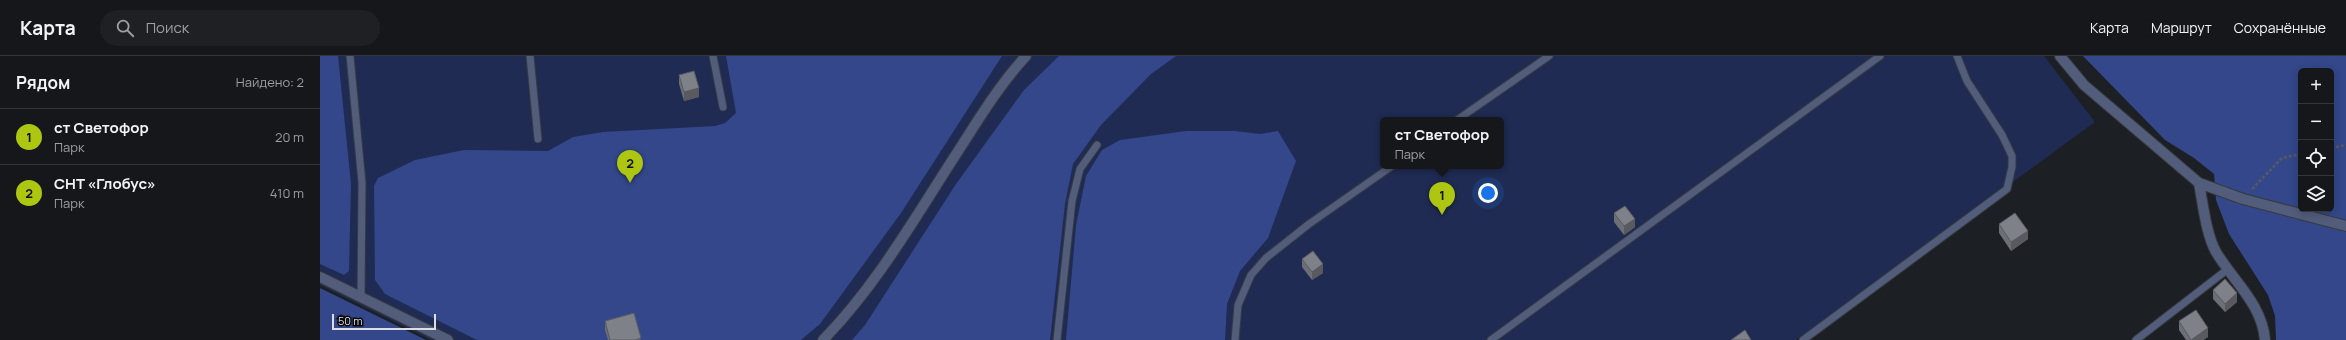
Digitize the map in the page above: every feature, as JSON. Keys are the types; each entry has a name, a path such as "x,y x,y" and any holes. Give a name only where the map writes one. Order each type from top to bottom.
{"street":[{"path":"823,340 844,318 897,245 984,111 1015,68 1026,56"},
{"path":"2060,56 2084,85 2199,183 2243,199 2346,226"},
{"path":"2199,183 2205,218 2216,251 2255,305 2264,326 2265,340"},
{"path":"320,277 448,340"}],"lane":[{"path":"350,56 362,184 361,296"},
{"path":"530,56 538,139"},
{"path":"713,56 723,107"},
{"path":"1461,117 1549,56"},
{"path":"1492,340 1880,56"},
{"path":"1803,340 2007,189 2012,167 2012,156 2002,136 1967,81 1957,56"},
{"path":"1057,340 1072,201 1080,169 1097,145"},
{"path":"1235,340 1238,305 1251,275 1266,258 1309,224 1388,169"},
{"path":"2136,340 2228,269"}],"path":[{"path":"2334,147 2346,145"},
{"path":"2243,199 2282,158 2298,155"}],"shaded area":[{"path":"320,56 2044,56 2095,122 1796,340 431,340 320,285"},
{"path":"320,56 338,56 351,184 349,271 344,275 320,264"},
{"path":"726,56 1002,56 901,213 820,324 801,340 477,340 385,294 375,280 374,186 378,178 415,160 464,150 548,151 573,137 603,132 715,126 725,123 736,113"},
{"path":"1059,56 1176,56 1151,74 1101,125 1073,164 1065,204 1050,340 852,340 865,325 956,184 1024,90"},
{"path":"2083,56 2346,56 2346,340 2276,340 2275,316 2268,295 2229,234 2216,200 2214,174 2194,158 2165,140"},
{"path":"1186,131 1235,131 1260,134 1278,131 1296,161 1268,238 1240,271 1227,304 1225,340 1066,340 1076,225 1086,176 1102,150 1120,140"},
{"path":"320,288 426,340 320,340"}],"building":[{"path":"694,71 699,88 684,92 679,75"},
{"path":"1625,206 1635,219 1624,226 1614,213"},
{"path":"2015,213 2028,231 2011,242 1999,224"},
{"path":"1313,251 1323,264 1312,272 1302,259"},
{"path":"2225,279 2237,293 2225,304 2213,290"},
{"path":"2196,310 2208,328 2191,340 2179,321"},
{"path":"634,313 641,338 635,340 610,340 605,321"},
{"path":"1745,330 1751,340 1731,340"}],"place":[{"name":"СНТ «Глобус»","path":"630,183"},
{"name":"ст Светофор","path":"1442,215"}]}
